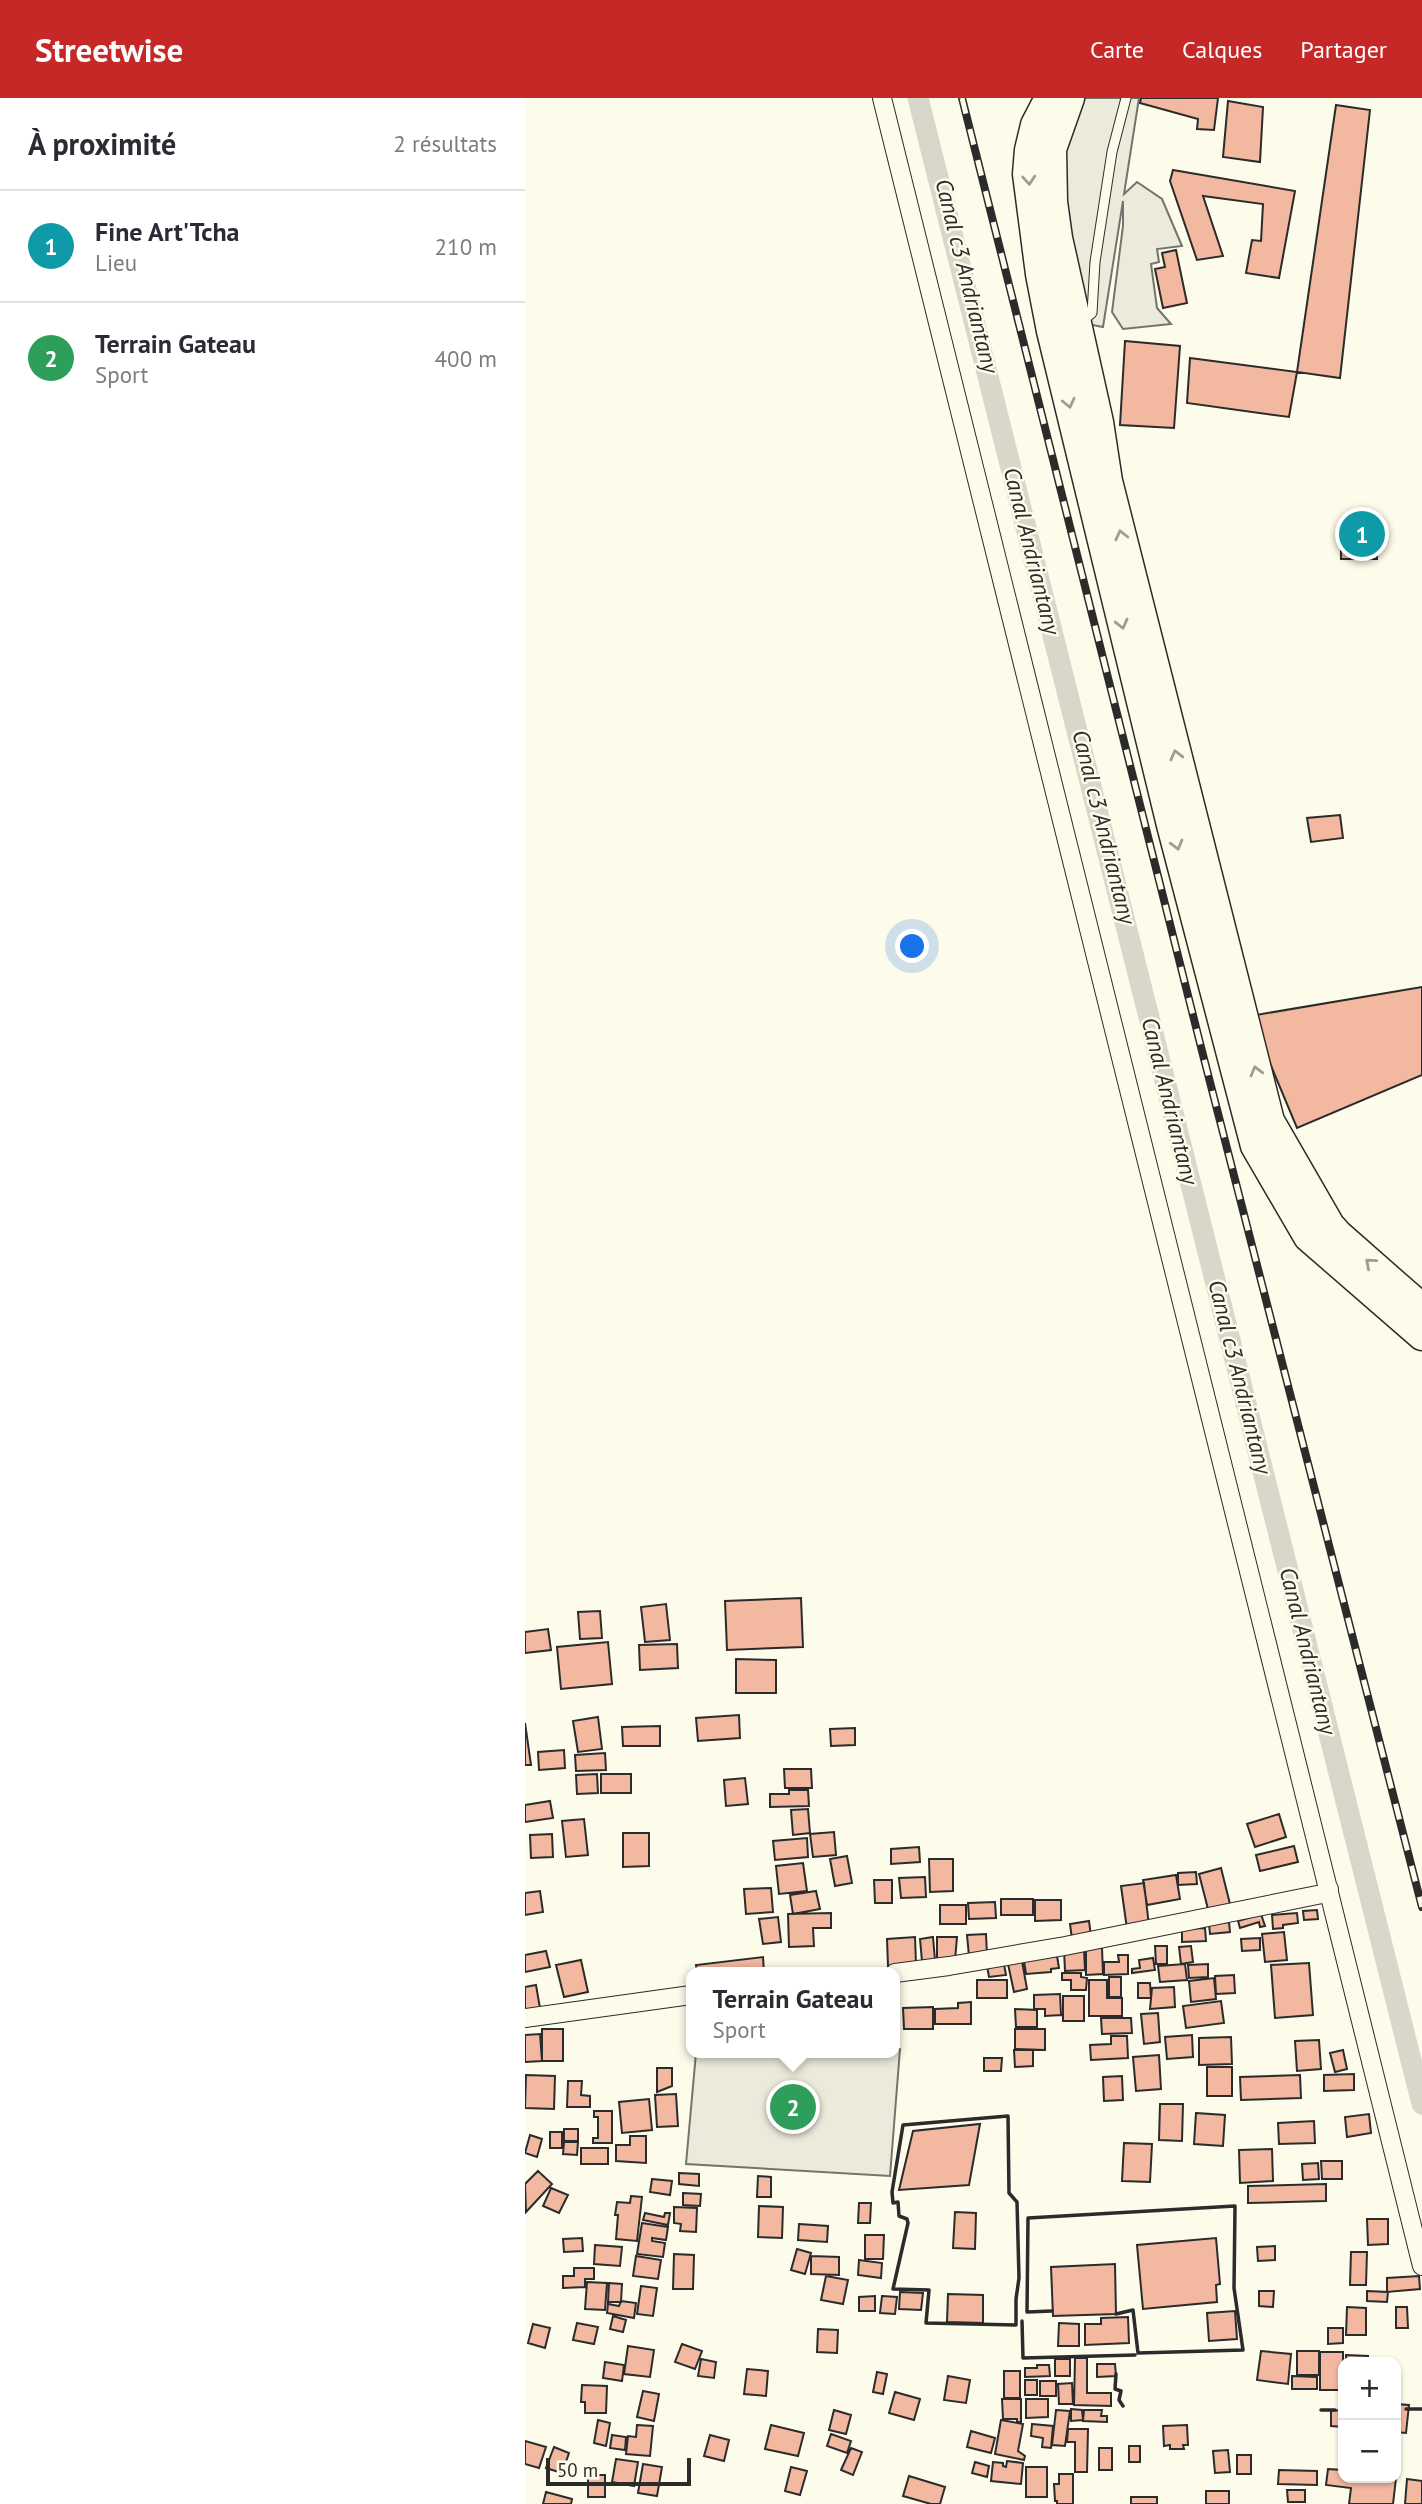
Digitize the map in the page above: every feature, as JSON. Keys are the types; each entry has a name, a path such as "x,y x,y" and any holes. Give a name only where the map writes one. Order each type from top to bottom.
{"main road":[{"path":"1049,98 1035,125 1027,174 1040,274 1064,328 1098,422 1108,481 1135,595 1270,1121 1330,1225 1422,1308"},
{"path":"1070,98 1052,149 1053,202 1064,328 1171,825 1255,1146 1308,1237 1422,1336"}],"street":[{"path":"882,98 1422,2266"},
{"path":"900,1972 1150,1930 1322,1894 1329,1889"},
{"path":"525,2018 686,1996"}],"lane":[{"path":"1064,328 1092,313 1094,262 1112,152 1126,98"}],"shaded area":[{"path":"1077,98 1139,98 1124,194 1137,182 1162,199 1182,246 1157,249 1159,262 1151,264 1157,308 1171,324 1123,329 1112,312 1123,226 1123,201 1103,327 1082,323 1058,147"},
{"path":"696,2058 899,2058 890,2176 686,2164"}],"building":[{"path":"1141,98 1218,98 1214,130 1197,129 1198,119 1140,103"},
{"path":"1228,101 1263,107 1260,162 1223,157"},
{"path":"1336,105 1370,110 1340,378 1297,372"},
{"path":"1173,170 1295,191 1279,278 1246,273 1252,240 1261,241 1263,204 1203,196 1223,256 1197,260 1170,181"},
{"path":"1176,250 1187,303 1163,308 1155,269 1165,267 1162,253"},
{"path":"1125,341 1180,346 1174,428 1120,425"},
{"path":"1190,358 1297,372 1289,417 1187,403"},
{"path":"1347,523 1378,523 1377,559 1341,559 1341,544 1347,544"},
{"path":"1340,815 1343,838 1311,842 1307,818"},
{"path":"1422,987 1422,1075 1297,1128 1264,1049 1256,1015"},
{"path":"801,1598 803,1647 727,1650 725,1601"},
{"path":"666,1604 670,1640 645,1642 641,1607"},
{"path":"600,1611 602,1638 580,1639 578,1612"},
{"path":"548,1629 551,1650 525,1653 525,1632"},
{"path":"608,1642 612,1684 561,1689 557,1647"},
{"path":"677,1644 678,1668 640,1670 639,1645"},
{"path":"736,1659 776,1660 776,1693 736,1693"},
{"path":"739,1715 740,1738 698,1741 696,1718"},
{"path":"598,1717 602,1749 578,1752 573,1721"},
{"path":"525,1723 531,1765 525,1765"},
{"path":"660,1726 660,1746 623,1746 622,1727"},
{"path":"855,1728 855,1745 831,1746 830,1729"},
{"path":"564,1750 565,1768 539,1770 538,1752"},
{"path":"605,1753 606,1770 576,1771 575,1755"},
{"path":"784,1769 811,1769 812,1788 785,1788"},
{"path":"597,1774 598,1793 577,1794 576,1775"},
{"path":"601,1774 631,1774 631,1793 601,1793"},
{"path":"745,1778 748,1804 726,1806 724,1780"},
{"path":"789,1790 808,1790 809,1806 770,1807 770,1794 789,1794"},
{"path":"550,1801 553,1818 525,1822 525,1805"},
{"path":"808,1809 810,1833 793,1835 791,1810"},
{"path":"1279,1814 1286,1837 1255,1847 1247,1824"},
{"path":"584,1819 588,1855 566,1857 562,1821"},
{"path":"834,1832 836,1855 813,1857 810,1834"},
{"path":"623,1833 649,1833 649,1866 623,1867"},
{"path":"552,1834 553,1857 531,1858 530,1835"},
{"path":"807,1838 808,1857 775,1860 773,1841"},
{"path":"1294,1846 1298,1862 1260,1871 1256,1855"},
{"path":"919,1847 920,1862 891,1864 891,1849"},
{"path":"847,1856 852,1883 835,1886 830,1859"},
{"path":"929,1859 953,1859 953,1891 930,1892"},
{"path":"803,1863 807,1891 779,1894 776,1866"},
{"path":"1221,1868 1230,1904 1208,1909 1199,1874"},
{"path":"1196,1872 1197,1884 1178,1885 1178,1873"},
{"path":"1176,1875 1180,1899 1147,1905 1143,1880"},
{"path":"925,1877 926,1897 901,1898 899,1878"},
{"path":"874,1880 892,1880 892,1903 875,1903"},
{"path":"1144,1883 1149,1926 1127,1929 1121,1886"},
{"path":"771,1888 773,1912 746,1914 744,1889"},
{"path":"540,1891 543,1912 525,1915 525,1893"},
{"path":"816,1891 820,1909 793,1914 790,1895"},
{"path":"1001,1899 1033,1899 1033,1915 1001,1915"},
{"path":"1035,1900 1061,1900 1061,1920 1035,1921"},
{"path":"995,1902 996,1918 969,1919 968,1903"},
{"path":"940,1905 966,1905 966,1924 940,1924"},
{"path":"1317,1910 1318,1919 1304,1920 1303,1911"},
{"path":"831,1913 831,1928 813,1928 814,1946 789,1947 788,1914"},
{"path":"1297,1913 1298,1923 1273,1929 1272,1915"},
{"path":"1261,1914 1265,1926 1260,1927 1259,1922 1240,1928 1238,1921"},
{"path":"778,1917 781,1942 763,1944 759,1919"},
{"path":"1089,1921 1091,1936 1072,1939 1070,1924"},
{"path":"1229,1922 1230,1932 1210,1934 1209,1924"},
{"path":"1205,1928 1206,1941 1182,1942 1182,1929"},
{"path":"1284,1932 1287,1960 1265,1962 1262,1934"},
{"path":"986,1934 987,1955 969,1956 967,1935"},
{"path":"915,1937 916,1964 888,1966 887,1939"},
{"path":"933,1937 935,1960 922,1961 920,1939"},
{"path":"937,1937 957,1937 955,1960 937,1960"},
{"path":"1260,1938 1260,1950 1242,1951 1241,1939"},
{"path":"1155,1946 1167,1946 1167,1964 1156,1964"},
{"path":"1191,1946 1193,1962 1181,1964 1179,1947"},
{"path":"1086,1948 1102,1948 1103,1974 1086,1975"},
{"path":"1084,1949 1085,1970 1065,1971 1064,1950"},
{"path":"546,1951 550,1967 525,1972 525,1955"},
{"path":"1118,1955 1128,1955 1128,1974 1104,1975 1104,1962 1119,1962"},
{"path":"1057,1956 1059,1968 1051,1969 1051,1972 1026,1974 1024,1961"},
{"path":"763,1957 764,1967 696,1967"},
{"path":"1153,1958 1155,1970 1132,1973 1132,1969 1140,1968 1139,1960"},
{"path":"581,1960 588,1992 564,1997 556,1965"},
{"path":"1022,1961 1027,1989 1014,1992 1008,1964"},
{"path":"1309,1963 1313,2015 1275,2018 1271,1965"},
{"path":"1004,1964 1006,1975 989,1977 987,1966"},
{"path":"1185,1964 1187,1980 1160,1982 1158,1966"},
{"path":"1208,1964 1208,1977 1189,1978 1188,1965"},
{"path":"1062,1973 1081,1973 1081,1977 1087,1978 1086,1990 1071,1990 1071,1980 1062,1980"},
{"path":"1234,1975 1235,1993 1216,1994 1215,1976"},
{"path":"1109,1977 1121,1977 1121,1997 1109,1997"},
{"path":"1214,1978 1216,1999 1191,2002 1189,1981"},
{"path":"977,1980 1007,1980 1007,1998 977,1998"},
{"path":"1089,1980 1107,1980 1107,1998 1122,1998 1122,2016 1089,2016"},
{"path":"1138,1983 1150,1983 1151,1998 1138,1998"},
{"path":"536,1985 541,2014 525,2015 525,1987"},
{"path":"1174,1987 1175,2007 1150,2009 1152,1988"},
{"path":"1060,1994 1061,2015 1045,2016 1045,2009 1034,2009 1034,1995"},
{"path":"1063,1996 1084,1996 1084,2021 1063,2021"},
{"path":"1221,2001 1224,2023 1186,2028 1183,2006"},
{"path":"971,2002 971,2024 935,2024 935,2009 958,2008 958,2003"},
{"path":"933,2007 933,2029 904,2029 903,2008"},
{"path":"1015,2009 1037,2010 1037,2027 1016,2027"},
{"path":"1158,2013 1160,2042 1144,2044 1141,2014"},
{"path":"1101,2018 1131,2018 1132,2033 1102,2034"},
{"path":"542,2029 563,2029 563,2061 542,2061"},
{"path":"1015,2029 1045,2029 1045,2050 1015,2049"},
{"path":"540,2034 542,2061 525,2062 525,2035"},
{"path":"1192,2035 1193,2057 1167,2059 1165,2037"},
{"path":"1111,2036 1127,2036 1128,2058 1091,2060 1090,2045 1111,2044"},
{"path":"1231,2037 1232,2064 1199,2065 1199,2038"},
{"path":"1319,2040 1321,2069 1297,2071 1295,2041"},
{"path":"1014,2050 1033,2050 1033,2066 1015,2067"},
{"path":"1343,2050 1347,2069 1335,2072 1330,2053"},
{"path":"1159,2055 1161,2089 1136,2091 1133,2057"},
{"path":"984,2058 1002,2058 1001,2071 984,2071"},
{"path":"1207,2067 1232,2067 1232,2096 1207,2096"},
{"path":"657,2068 672,2068 672,2086 657,2092"},
{"path":"1354,2074 1354,2090 1324,2091 1324,2075"},
{"path":"526,2075 555,2076 554,2109 525,2108"},
{"path":"1300,2075 1301,2098 1241,2100 1240,2077"},
{"path":"1122,2076 1123,2100 1104,2101 1103,2077"},
{"path":"568,2081 582,2081 581,2095 590,2096 590,2107 567,2107"},
{"path":"676,2094 678,2126 657,2127 655,2095"},
{"path":"649,2099 652,2130 622,2133 619,2102"},
{"path":"1160,2104 1183,2104 1182,2141 1159,2140"},
{"path":"594,2111 612,2111 612,2143 593,2143 593,2138 598,2138 598,2117 594,2117"},
{"path":"1196,2113 1225,2115 1223,2146 1194,2144"},
{"path":"1369,2114 1371,2133 1347,2137 1345,2117"},
{"path":"1314,2121 1315,2143 1279,2144 1278,2123"},
{"path":"980,2124 969,2185 899,2190 913,2131"},
{"path":"564,2129 578,2129 578,2141 564,2141"},
{"path":"550,2132 562,2132 562,2148 550,2148"},
{"path":"530,2135 542,2139 537,2157 525,2153"},
{"path":"630,2136 646,2136 646,2163 616,2161 616,2145 630,2145"},
{"path":"564,2142 578,2142 577,2155 563,2154"},
{"path":"1124,2143 1152,2144 1150,2182 1122,2181"},
{"path":"581,2148 608,2148 608,2164 581,2164"},
{"path":"1272,2149 1273,2181 1240,2183 1239,2150"},
{"path":"1321,2161 1342,2161 1342,2179 1322,2179"},
{"path":"1318,2163 1319,2179 1303,2180 1302,2164"},
{"path":"538,2171 552,2184 526,2212 525,2184"},
{"path":"679,2173 699,2174 699,2186 679,2184"},
{"path":"758,2176 771,2177 771,2197 757,2197"},
{"path":"652,2179 672,2181 670,2195 650,2192"},
{"path":"1326,2184 1326,2201 1248,2203 1248,2186"},
{"path":"551,2188 568,2195 559,2213 543,2206"},
{"path":"683,2193 701,2194 700,2206 683,2205"},
{"path":"631,2196 642,2197 637,2241 616,2239 617,2202 630,2203"},
{"path":"859,2203 871,2203 870,2223 858,2223"},
{"path":"759,2206 783,2207 782,2238 758,2237"},
{"path":"674,2207 697,2208 696,2232 680,2231 681,2224 674,2223"},
{"path":"955,2212 976,2213 975,2249 953,2248"},
{"path":"645,2213 664,2217 665,2213 670,2213 668,2225 643,2220"},
{"path":"1367,2219 1388,2219 1388,2244 1368,2245"},
{"path":"642,2223 668,2227 666,2240 652,2238 652,2241 665,2243 663,2257 637,2254"},
{"path":"799,2224 828,2226 827,2242 798,2240"},
{"path":"865,2235 884,2235 883,2259 865,2259"},
{"path":"582,2238 583,2251 564,2252 563,2239"},
{"path":"1216,2238 1220,2284 1216,2285 1217,2302 1143,2309 1137,2245"},
{"path":"595,2245 622,2247 620,2266 594,2264"},
{"path":"1275,2246 1275,2260 1258,2261 1257,2247"},
{"path":"797,2249 811,2253 805,2274 791,2270"},
{"path":"1351,2252 1367,2252 1366,2285 1350,2285"},
{"path":"674,2254 694,2255 693,2289 673,2289"},
{"path":"636,2256 661,2260 658,2279 633,2276"},
{"path":"811,2256 839,2257 839,2275 811,2274"},
{"path":"859,2260 882,2263 881,2278 858,2275"},
{"path":"1115,2264 1116,2314 1053,2316 1051,2267"},
{"path":"574,2268 594,2268 594,2279 585,2279 585,2287 563,2288 563,2276 574,2276"},
{"path":"826,2276 848,2280 843,2304 821,2300"},
{"path":"1419,2276 1420,2289 1387,2292 1387,2278"},
{"path":"587,2282 607,2283 605,2310 585,2309"},
{"path":"609,2283 622,2284 621,2302 608,2302"},
{"path":"641,2286 657,2288 653,2316 637,2314"},
{"path":"1259,2291 1274,2291 1273,2307 1259,2306"},
{"path":"1367,2291 1388,2292 1387,2302 1367,2301"},
{"path":"900,2292 923,2293 921,2310 899,2309"},
{"path":"948,2294 983,2295 983,2323 947,2322"},
{"path":"875,2296 875,2311 859,2311 859,2297"},
{"path":"882,2296 897,2297 895,2314 880,2313"},
{"path":"621,2301 636,2303 634,2318 607,2313 608,2304 619,2306"},
{"path":"1347,2307 1366,2308 1366,2335 1346,2335"},
{"path":"1396,2307 1407,2307 1408,2328 1396,2328"},
{"path":"1235,2311 1237,2339 1209,2341 1207,2313"},
{"path":"613,2316 626,2320 623,2332 610,2329"},
{"path":"1128,2317 1129,2343 1085,2345 1085,2324 1101,2324 1101,2318"},
{"path":"577,2323 598,2327 594,2344 573,2340"},
{"path":"1059,2323 1079,2324 1079,2346 1058,2346"},
{"path":"533,2324 550,2328 545,2348 528,2343"},
{"path":"1328,2328 1343,2328 1343,2343 1328,2344"},
{"path":"818,2329 838,2330 837,2353 817,2352"},
{"path":"682,2344 702,2351 695,2369 675,2362"},
{"path":"628,2346 654,2350 650,2377 624,2374"},
{"path":"1261,2351 1291,2354 1288,2384 1257,2380"},
{"path":"1297,2351 1319,2351 1319,2375 1297,2375"},
{"path":"1320,2352 1343,2352 1343,2357 1338,2357 1338,2390 1320,2390"},
{"path":"1346,2355 1368,2356 1368,2357"},
{"path":"1075,2358 1087,2358 1087,2393 1111,2393 1111,2406 1074,2405"},
{"path":"701,2359 716,2362 714,2378 698,2376"},
{"path":"1055,2359 1070,2359 1070,2376 1055,2376"},
{"path":"605,2362 624,2365 622,2381 603,2378"},
{"path":"1097,2364 1115,2364 1116,2376 1097,2377"},
{"path":"1037,2365 1049,2365 1050,2376 1025,2377 1025,2368 1037,2368"},
{"path":"747,2369 768,2371 766,2396 744,2394"},
{"path":"1004,2371 1020,2371 1020,2398 1004,2398"},
{"path":"877,2372 887,2374 883,2394 873,2392"},
{"path":"948,2376 970,2380 966,2403 944,2400"},
{"path":"1292,2376 1317,2377 1317,2389 1292,2389"},
{"path":"1025,2380 1037,2380 1037,2395 1025,2395"},
{"path":"1040,2381 1056,2381 1056,2396 1040,2396"},
{"path":"1072,2383 1073,2404 1059,2404 1058,2384"},
{"path":"582,2385 607,2386 606,2413 585,2413 585,2402 581,2402"},
{"path":"643,2391 659,2394 654,2421 637,2417"},
{"path":"895,2392 920,2399 914,2420 889,2413"},
{"path":"1002,2399 1021,2399 1021,2422 1017,2422 1017,2419 1003,2419"},
{"path":"1026,2399 1048,2399 1048,2417 1026,2418"},
{"path":"1401,2404 1409,2405 1406,2433 1401,2432"},
{"path":"1071,2409 1082,2410 1083,2420 1071,2421"},
{"path":"834,2410 851,2415 846,2434 829,2430"},
{"path":"1056,2410 1070,2411 1065,2446 1052,2445"},
{"path":"1084,2410 1102,2410 1101,2416 1107,2416 1107,2422 1083,2421"},
{"path":"1331,2410 1338,2411 1338,2427 1331,2426"},
{"path":"598,2420 610,2423 606,2446 594,2443"},
{"path":"1001,2420 1023,2424 1018,2451 1025,2456 1024,2460 995,2454"},
{"path":"1032,2424 1053,2426 1051,2448 1042,2447 1043,2438 1031,2436"},
{"path":"637,2425 653,2426 650,2456 626,2454 628,2436 636,2437"},
{"path":"771,2425 804,2433 798,2456 765,2449"},
{"path":"1187,2425 1188,2445 1183,2445 1184,2449 1164,2446 1163,2426"},
{"path":"1068,2429 1088,2429 1087,2472 1075,2472 1075,2442 1067,2442"},
{"path":"971,2431 995,2438 991,2453 967,2447"},
{"path":"831,2434 851,2441 847,2453 827,2446"},
{"path":"612,2435 626,2437 625,2450 610,2448"},
{"path":"710,2435 729,2440 724,2461 704,2456"},
{"path":"525,2441 546,2447 539,2468 525,2464"},
{"path":"1129,2446 1140,2446 1140,2462 1129,2462"},
{"path":"554,2447 569,2453 562,2473 546,2468"},
{"path":"851,2448 862,2452 853,2475 841,2470"},
{"path":"1099,2448 1112,2448 1112,2470 1099,2470"},
{"path":"1228,2450 1230,2472 1215,2473 1213,2451"},
{"path":"1237,2455 1251,2455 1251,2474 1237,2474"},
{"path":"616,2459 638,2462 634,2486 612,2482"},
{"path":"1007,2461 1023,2463 1021,2484 991,2481 993,2462 1003,2463 1006,2467"},
{"path":"975,2462 989,2466 987,2477 972,2473"},
{"path":"643,2464 662,2467 657,2496 638,2493"},
{"path":"791,2467 807,2471 800,2495 785,2491"},
{"path":"1026,2467 1047,2467 1047,2497 1026,2497"},
{"path":"1328,2469 1338,2470 1338,2483 1395,2483 1393,2504 1349,2504 1351,2488 1326,2485"},
{"path":"1279,2470 1317,2471 1317,2485 1278,2484"},
{"path":"1059,2474 1073,2474 1073,2504 1057,2504 1055,2501 1054,2484 1059,2484"},
{"path":"588,2475 605,2475 605,2497 588,2497"},
{"path":"909,2476 945,2487 940,2504 903,2496"},
{"path":"1407,2479 1422,2481 1422,2504 1405,2504"},
{"path":"1287,2490 1305,2490 1305,2502 1288,2502"},
{"path":"1206,2491 1229,2491 1229,2504 1206,2504"},
{"path":"546,2492 572,2499 571,2504 543,2504"},
{"path":"1131,2497 1157,2497 1157,2504 1131,2504"}],"waterway":[{"name":"Canal c3 Andriantany","path":"918,98 1422,2104"},
{"name":"Canal c3 Andriantany","path":"923,98 1284,1555"}],"railway":[{"path":"962,98 1202,1051 1422,1907"}],"wall":[{"path":"1008,2116 1009,2193 1017,2202 1019,2278 1016,2325 926,2323 929,2290 893,2289 908,2223 907,2219 899,2216 898,2202 893,2203 892,2192 903,2125 1008,2116"},
{"path":"1052,2311 1027,2312 1028,2218 1235,2206 1234,2288 1243,2350 1138,2353 1133,2310 1116,2314"},
{"path":"1022,2321 1023,2358 1135,2355"},
{"path":"1116,2374 1115,2389 1121,2391 1119,2400 1123,2406"},
{"path":"1406,2409 1422,2409"},
{"path":"1321,2410 1335,2410"}],"place":[{"name":"Fine Art'Tcha","path":"1362,534"},
{"name":"Terrain Gateau","path":"793,2107"}],"water label":[{"name":"Canal Andriantany","path":"1032,551"},
{"name":"Canal Andriantany","path":"1170,1101"},
{"name":"Canal Andriantany","path":"1308,1651"}]}
